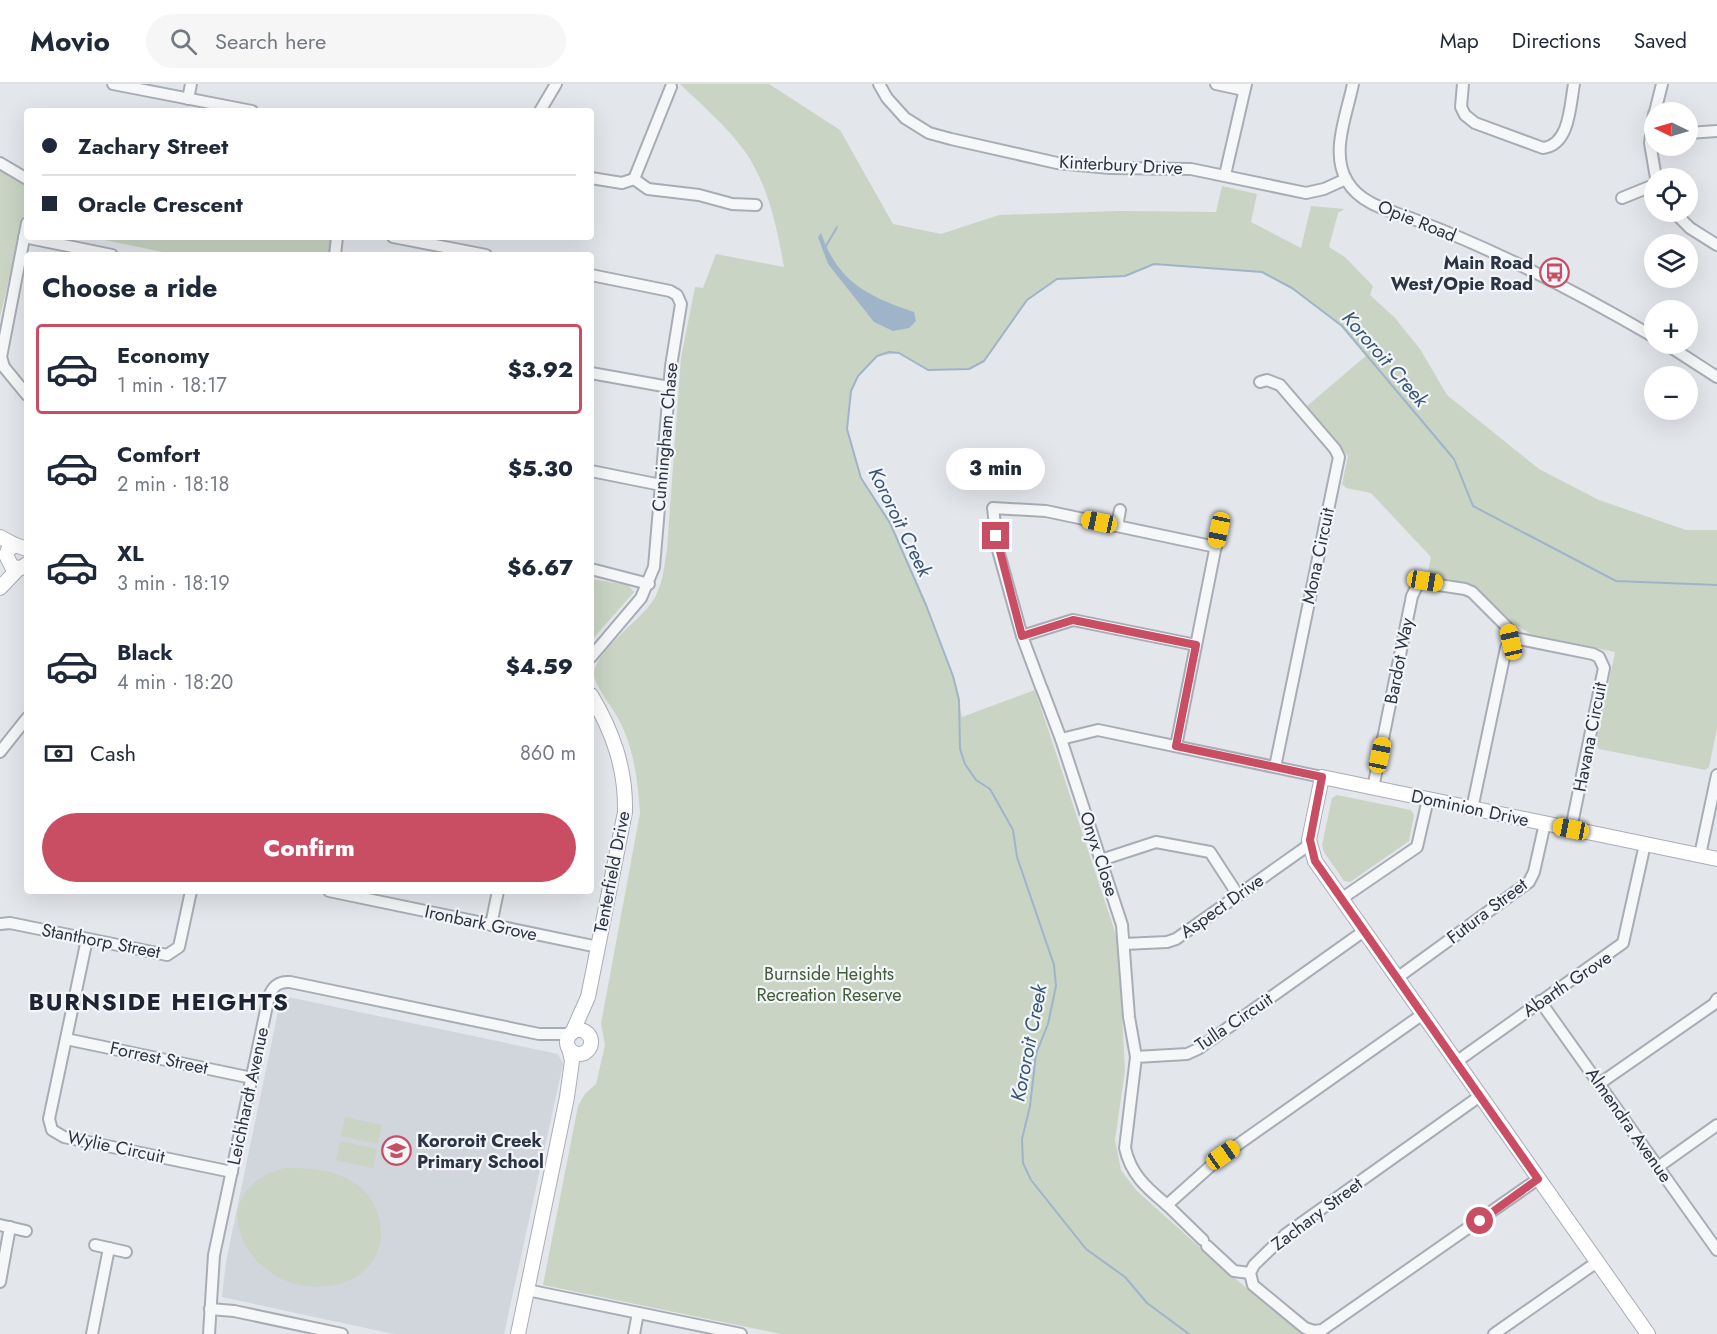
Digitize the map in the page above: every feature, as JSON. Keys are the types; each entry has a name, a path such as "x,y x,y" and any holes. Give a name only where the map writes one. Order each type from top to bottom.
{"street":[{"path":"113,84 236,108"},
{"path":"188,99 191,84"},
{"path":"542,108 556,84"},
{"name":"Kinterbury Drive","path":"879,84 887,98 905,118 938,136 1074,165 1191,169 1306,193 1324,189 1346,179"},
{"path":"1216,84 1245,87 1225,175"},
{"path":"1346,179 1340,165 1340,148 1353,84"},
{"path":"1463,84 1460,104 1462,111 1469,119 1543,148 1554,145 1563,134 1574,84"},
{"path":"1658,102 1662,84"},
{"path":"594,178 622,183 634,179 671,87"},
{"path":"1698,132 1717,131"},
{"path":"0,163 24,177"},
{"path":"634,179 648,189 699,195 732,204 756,205"},
{"name":"Opie Road","path":"1346,179 1356,193 1370,202 1527,267 1644,331"},
{"path":"1622,198 1644,189"},
{"path":"1684,222 1717,245"},
{"path":"24,237 1,357 4,367 24,391"},
{"path":"39,240 97,252"},
{"path":"408,240 470,252"},
{"name":"Cunningham Chase","path":"594,276 670,291 677,295 681,309 669,387 657,547 649,584 637,604 594,652"},
{"path":"1681,354 1717,377"},
{"path":"594,374 669,387"},
{"name":"Mona Circuit","path":"1260,382 1267,380 1280,385 1335,449 1339,457 1275,767"},
{"path":"594,472 662,485"},
{"name":"Onyx Close","path":"1117,526 1046,511 995,504 998,550 1022,636 1061,738 1122,925 1136,1057"},
{"path":"1120,510 1117,526 1216,547"},
{"path":"1176,746 1219,530"},
{"path":"0,537 14,548"},
{"path":"14,548 9,564 24,568"},
{"path":"0,572 14,548"},
{"path":"0,588 24,568"},
{"path":"594,570 649,584"},
{"name":"Bardot Way","path":"1373,788 1412,596 1419,582 1472,592 1508,628 1511,642"},
{"path":"1022,636 1073,620 1196,645"},
{"name":"Havana Circuit","path":"1511,642 1519,639 1593,654 1602,661 1604,668 1571,829"},
{"path":"1472,808 1506,648 1511,642"},
{"name":"Tenterfield Drive","path":"518,1334 567,1097 571,1072 570,1040 588,997 624,826 626,796 619,754 596,709"},
{"path":"0,752 24,722"},
{"name":"Dominion Drive","path":"1061,738 1098,730 1717,859"},
{"path":"1700,855 1717,775"},
{"path":"1322,777 1310,840 1315,861 1648,1334"},
{"path":"1341,899 1417,847 1428,800"},
{"name":"Futura Street","path":"1397,978 1529,882 1534,873 1545,824"},
{"name":"Aspect Drive","path":"1124,944 1167,942 1176,939 1306,847 1310,840"},
{"path":"1101,860 1156,842 1210,852 1238,895"},
{"name":"Abarth Grove","path":"1456,1062 1623,943 1645,844"},
{"name":"Stanthorp Street","path":"0,924 10,922 171,954 180,942 190,894"},
{"name":"Ironbark Grove","path":"358,894 386,897 491,925 598,947"},
{"path":"491,925 497,894"},
{"name":"Tulla Circuit","path":"1136,1057 1187,1053 1198,1049 1364,931"},
{"name":"Wylie Circuit","path":"87,939 49,1119 54,1133 232,1172"},
{"name":"Leichhardt Avenue","path":"209,1334 214,1255 269,996 274,986 282,982 570,1040"},
{"name":"Tenterfield Drive","path":"588,997 589,1035"},
{"path":"1599,1084 1714,1004 1717,999"},
{"name":"Almendra Avenue","path":"1540,1001 1717,1250"},
{"path":"1167,1205 1223,1155 1423,1014"},
{"path":"581,1030 589,1035 591,1044 588,1051 578,1054 570,1040 581,1030"},
{"name":"Forrest Street","path":"66,1039 252,1078"},
{"name":"Tenterfield Drive","path":"567,1097 580,1062 588,1051"},
{"path":"1136,1057 1126,1139 1127,1155 1138,1180 1167,1205 1234,1271 1250,1273 1251,1282 1258,1290 1310,1331 1322,1330 1538,1179"},
{"name":"Zachary Street","path":"1250,1273 1254,1265 1286,1234 1480,1096"},
{"path":"1658,1167 1717,1125"},
{"path":"0,1282 5,1226 26,1231"},
{"path":"95,1245 126,1252"},
{"path":"92,1334 110,1248"},
{"path":"1494,1334 1597,1262"},
{"path":"527,1290 741,1334"},
{"path":"210,1309 234,1311 342,1334"},
{"path":"634,1334 638,1313"}],"shaded area":[{"name":"Kororoit Creek Primary School","path":"288,997 558,1054 563,1064 504,1334 394,1334 222,1297 226,1262 280,1002"}],"green space":[{"name":"Burnside Heights Recreation Reserve","path":"680,84 769,84 840,130 893,224 941,234 999,215 1119,211 1216,212 1222,186 1257,194 1251,222 1301,248 1311,206 1345,209 1338,213 1329,247 1345,257 1373,286 1370,295 1395,318 1420,349 1447,395 1539,469 1599,500 1686,530 1717,530 1717,729 1709,767 1705,770 1599,749 1596,744 1615,652 1531,634 1515,624 1471,584 1431,576 1428,572 1431,557 1371,493 1346,488 1342,484 1348,456 1307,406 1367,355 1342,326 1302,295 1262,272 1154,264 1125,276 1057,279 1027,300 984,361 969,369 928,370 899,353 877,356 858,376 851,391 847,429 861,478 890,523 926,605 953,676 962,717 1035,690 1118,941 1125,1070 1115,1140 1121,1170 1137,1191 1225,1270 1302,1334 781,1334 543,1285 578,1106 585,1094 596,1084 605,1045 601,1024 640,813 632,754 619,720 596,683 594,672 603,654 646,610 656,596 661,583 667,549 681,358 695,287 703,288 716,254 784,267 770,206 752,163 730,133"},
{"path":"0,168 21,180 24,186 24,215 0,317"},
{"path":"104,240 331,240 331,252 162,252"},
{"path":"594,579 628,585 634,592 594,638"},
{"path":"1337,795 1411,810 1414,815 1409,841 1350,882 1344,881 1324,852 1322,845 1332,798"},
{"path":"345,1117 382,1125 378,1144 341,1136"},
{"path":"340,1141 377,1149 373,1168 336,1160"},
{"path":"285,1168 317,1170 341,1176 363,1190 373,1203 379,1218 381,1234 378,1250 371,1264 359,1275 342,1283 311,1287 283,1279 260,1264 245,1244 238,1222 241,1200 256,1181"}],"water":[{"path":"821,233 836,264 856,285 882,300 914,312 916,321 909,328 893,331 874,322 828,264 818,237"}],"waterway":[{"path":"826,246 837,227"},
{"name":"Kororoit Creek","path":"1189,1334 1147,1303 1125,1277 1086,1249 1031,1180 1023,1163 1022,1139 1030,1106 1036,1054 1048,1024 1056,986 1054,965 1017,857 1013,830 990,789 976,780 965,764 960,749 959,700 953,676 926,605 890,523 861,478 847,429 851,391 858,376 877,356 889,352 899,353 928,370 969,369 984,361 1027,300 1057,279 1125,276 1154,264 1262,272 1292,288 1342,326 1454,459 1473,506 1616,581 1717,585"}],"place":[{"name":"Main Road West/Opie Road","path":"1554,273"},
{"name":"Kororoit Creek Primary School","path":"396,1151"}],"district":[{"name":"BURNSIDE HEIGHTS","path":"159,1001"}],"route":[{"path":"996,536 1022,636 1073,620 1196,645 1176,746 1322,777 1310,840 1310,849 1315,861 1538,1179 1480,1221"}]}
